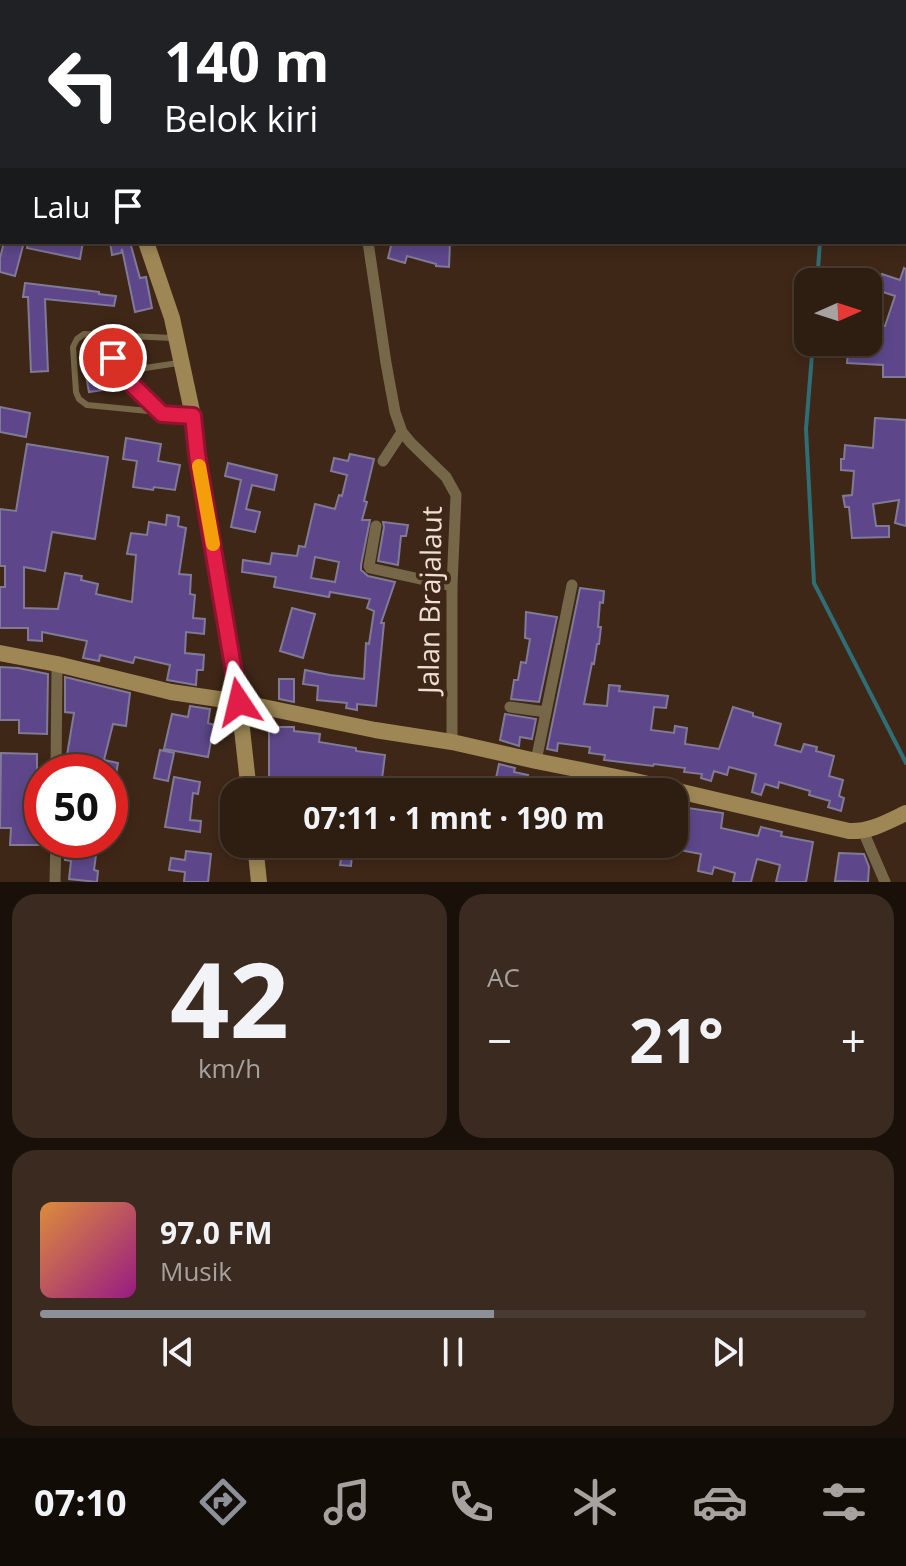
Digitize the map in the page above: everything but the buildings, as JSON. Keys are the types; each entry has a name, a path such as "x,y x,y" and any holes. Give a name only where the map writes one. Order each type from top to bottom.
{"street":[{"path":"147,244 172,318 193,416 239,702 247,778"},
{"name":"Jalan Brajalaut","path":"368,244 395,412 402,432 446,477 456,495 452,586 459,743"},
{"path":"383,461 402,432"},
{"path":"376,526 370,568 452,586"},
{"path":"536,761 572,585"},
{"path":"0,653 171,692 459,743 849,831 868,830 898,817"},
{"path":"56,754 57,664"},
{"path":"510,707 546,712"},
{"path":"868,830 885,882"},
{"path":"55,882 56,858"},
{"path":"256,858 259,882"}],"lane":[{"path":"177,338 84,334 73,347 76,392 87,405 193,416"},
{"path":"109,335 119,372 162,414"},
{"path":"119,372 182,362"}],"waterway":[{"path":"818,268 820,244"},
{"path":"812,356 806,429 814,583 906,763"}],"slow traffic":[{"path":"199,466 213,544"}],"route":[{"path":"113,358 119,372 162,414 193,416 239,702"}]}
